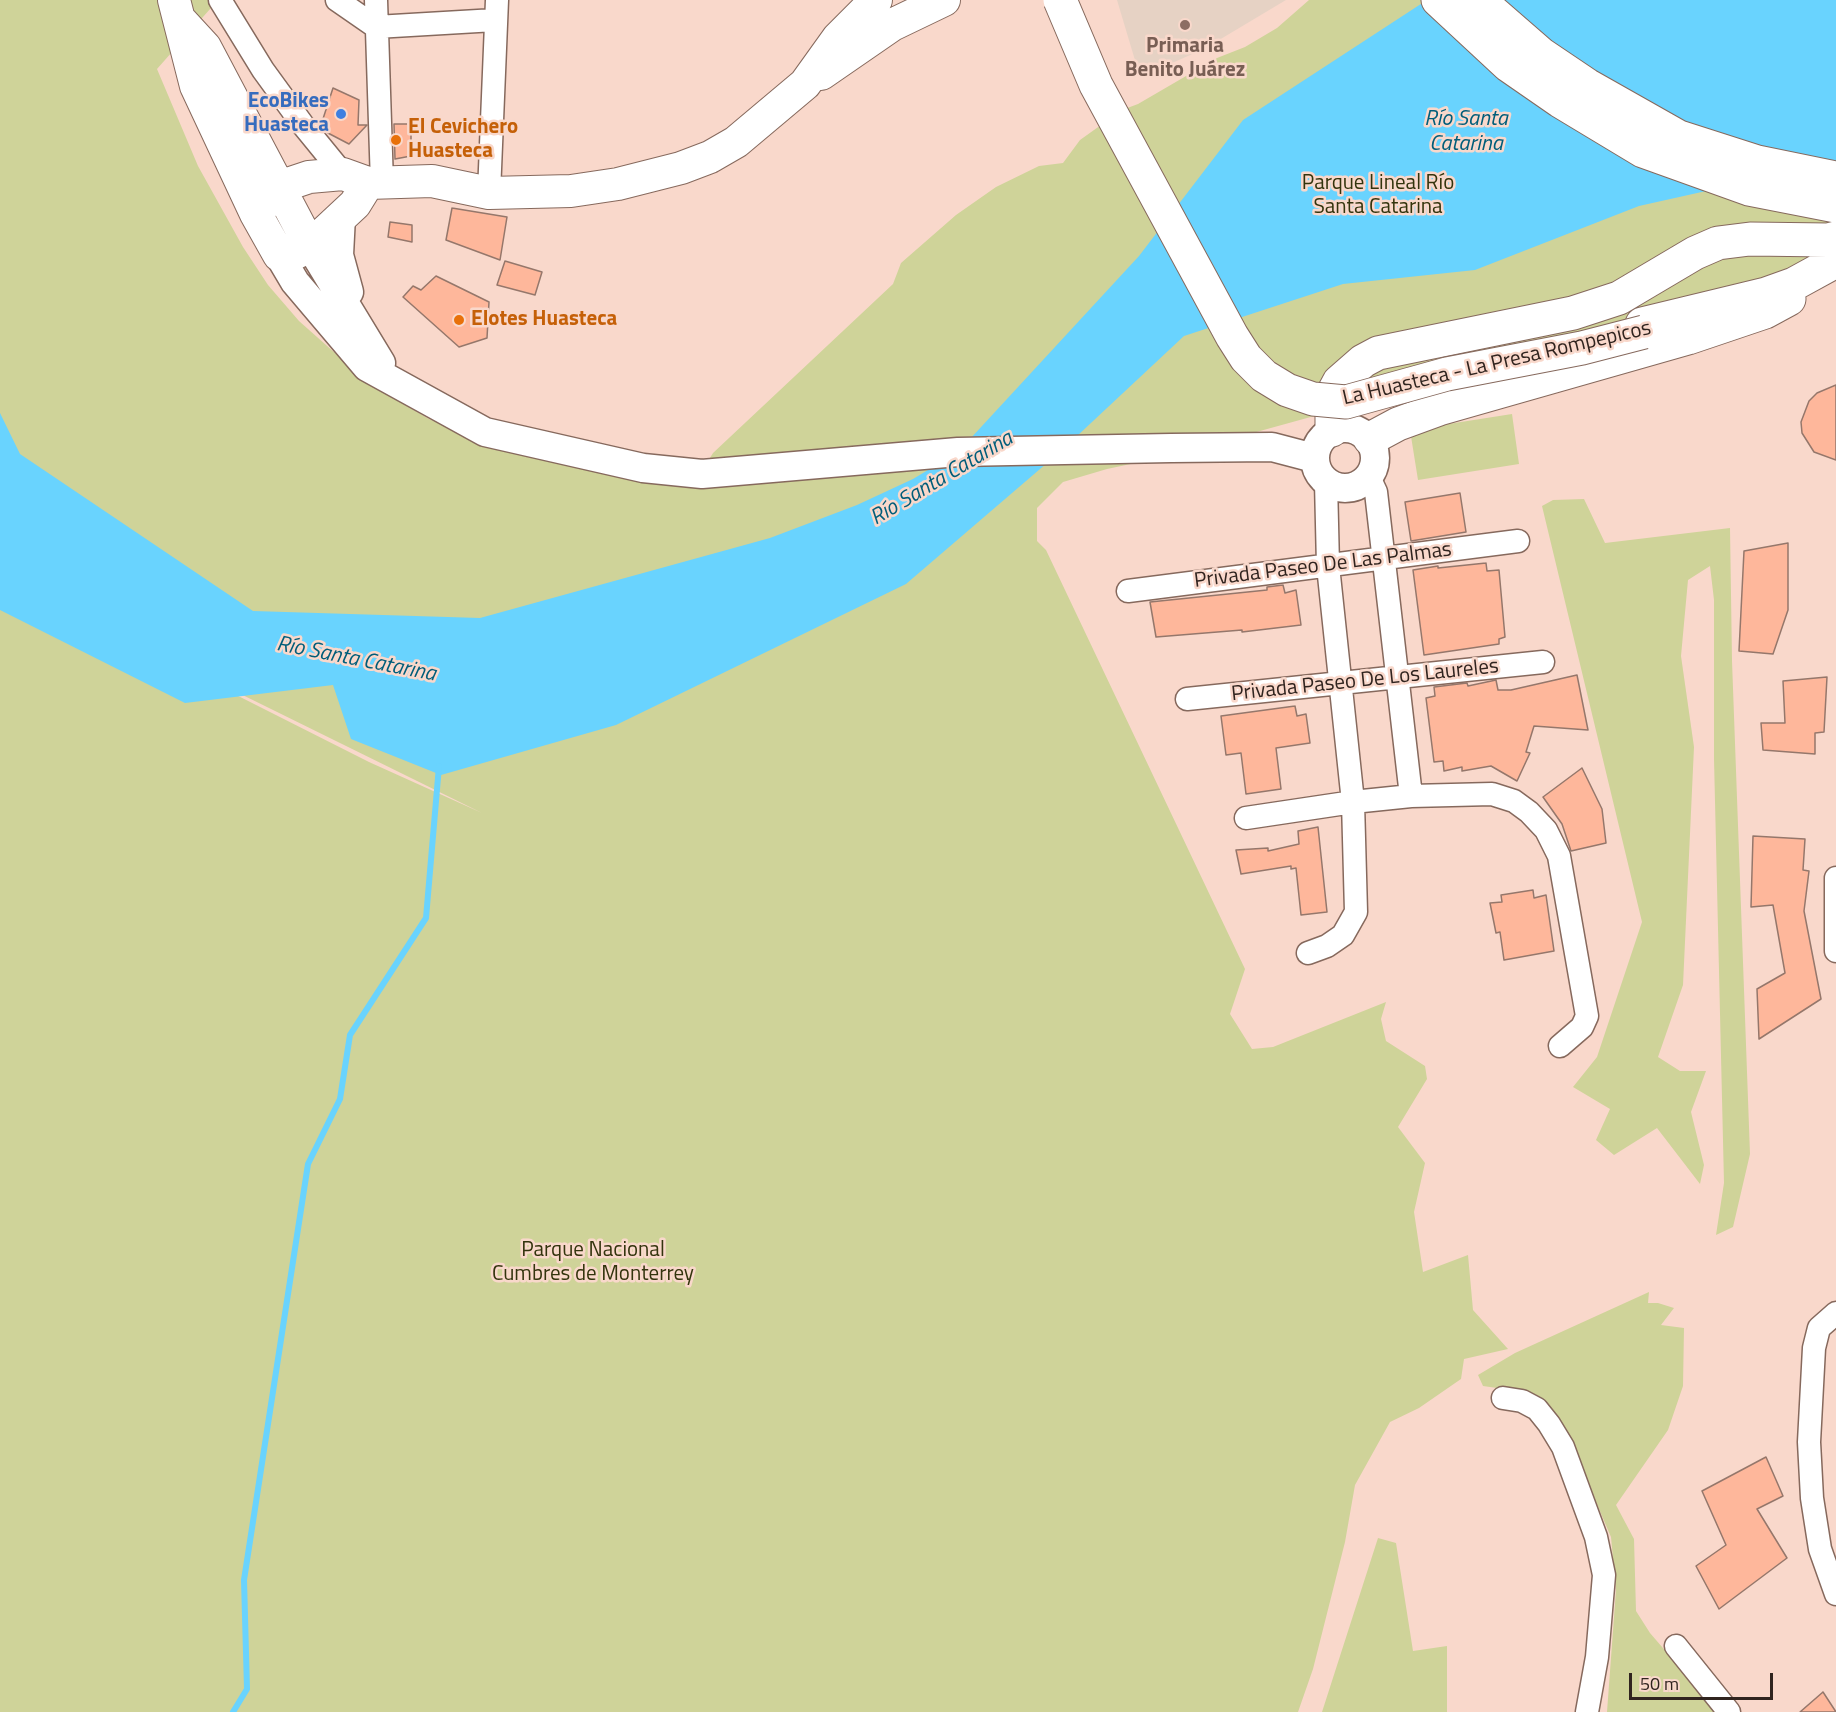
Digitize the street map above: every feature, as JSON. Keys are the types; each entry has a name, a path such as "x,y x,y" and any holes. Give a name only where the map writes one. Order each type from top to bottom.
{"main road":[{"path":"805,84 838,38 876,0"},
{"path":"838,38 903,0"},
{"path":"256,214 279,187 309,177 432,181 489,193 571,191 618,184 681,168 710,157 736,142 805,84 892,25 944,0"},
{"name":"La Huasteca - La Presa Rompepicos","path":"1060,0 1096,85 1232,336 1246,358 1264,376 1287,390 1313,399 1346,402 1447,374 1582,348 1643,328 1766,294 1794,284 1835,263"},
{"name":"La Huasteca - La Presa Rompepicos","path":"1071,0 1103,80 1240,329 1257,351 1272,365 1292,376 1317,385 1343,387 1382,381 1510,350 1643,328 1789,299 1835,263"},
{"path":"1438,0 1508,65 1560,101 1643,151 1749,189 1836,206"},
{"path":"1479,0 1541,54 1587,85 1679,137 1757,162 1836,178"},
{"path":"177,9 205,47 317,257"},
{"path":"177,9 195,86 256,214 287,269 300,253 317,257"},
{"path":"317,257 341,216 355,204 365,180"},
{"path":"1332,430 1332,395 1339,382 1363,361 1378,353 1573,312 1619,298 1695,253 1718,243 1750,239 1828,240 1835,263"},
{"path":"1370,440 1398,424 1439,409 1688,338 1765,312 1789,299"}],"street":[{"path":"220,0 270,79 303,125 365,180"},
{"path":"336,0 376,27 496,10 489,193"},
{"path":"365,180 376,0"},
{"path":"341,216 339,255 347,288 365,336"},
{"path":"317,257 379,358 387,376"},
{"path":"287,269 368,367 485,432 643,468 702,474 958,452 1272,447 1320,470 1343,488 1353,487 1368,477 1375,458 1370,440 1353,428 1332,430 1319,441 1320,470 1328,567 1353,802 1356,912 1343,935 1327,946 1308,953"},
{"path":"1368,477 1376,492 1411,796"},
{"name":"Privada Paseo De Las Palmas","path":"1128,591 1518,541"},
{"name":"Privada Paseo De Los Laureles","path":"1187,699 1543,662"},
{"path":"1246,818 1411,796 1492,794 1514,801 1529,812 1546,830 1559,856 1587,1010 1582,1027 1560,1046"},
{"path":"1836,878 1836,951"},
{"path":"1836,1313 1819,1328 1814,1348 1809,1442 1812,1498 1820,1550 1836,1594"},
{"path":"1503,1398 1522,1401 1537,1409 1550,1424 1563,1447 1596,1537 1604,1575 1603,1598 1597,1657 1587,1712"},
{"path":"1676,1646 1729,1712"}],"shaded area":[{"name":"Primaria Benito Juárez","path":"1117,0 1286,0 1204,49 1140,77"}],"green space":[{"path":"0,0 218,0 157,69 198,166 243,247 268,285 299,321 371,385 429,419 464,433 697,479 713,453 893,284 901,263 956,215 996,187 1039,166 1063,163 1080,140 1122,110 1138,104 1217,58 1245,47 1277,28 1309,0 1836,0 1836,272 1173,455 1107,469 1063,482 1037,508 1037,541 1046,550 1245,969 1230,1014 1252,1049 1273,1047 1386,1002 1381,1019 1386,1041 1425,1066 1427,1079 1398,1127 1425,1163 1414,1212 1423,1272 1468,1255 1473,1310 1508,1349 1464,1359 1461,1379 1419,1408 1390,1422 1355,1485 1345,1542 1313,1669 1298,1712 0,1712","holes":["58,604 482,813 369,762"]},
{"path":"1512,414 1519,464 1418,480 1410,430"},
{"path":"1584,499 1605,543 1730,528 1732,661 1750,1154 1733,1227 1716,1235 1724,1183 1714,759 1714,600 1710,566 1688,580 1681,656 1694,747 1683,985 1658,1057 1680,1071 1706,1071 1691,1112 1704,1165 1700,1184 1657,1128 1614,1155 1596,1140 1610,1109 1573,1087 1597,1057 1642,922 1542,506 1553,500"},
{"path":"1649,1292 1648,1303 1658,1303 1674,1308 1661,1325 1684,1328 1683,1386 1668,1430 1616,1505 1634,1539 1636,1611 1650,1633 1718,1712 1607,1712 1616,1590 1611,1537 1563,1425 1532,1393 1483,1386 1478,1375 1515,1353"},
{"path":"1378,1538 1396,1543 1413,1651 1447,1646 1447,1712 1322,1712"}],"water":[{"name":"Río Santa Catarina","path":"1427,0 1836,0 1836,162 1639,206 1475,270 1343,284 1184,336 1061,451 906,584 616,725 441,775 351,739 333,685 185,703 0,610 0,413 20,454 253,611 480,618 770,538 857,505 913,479 958,452 1139,256 1243,120"}],"building":[{"name":"EcoBikes Huasteca","path":"333,88 359,100 358,125 367,125 349,144 326,132 321,125"},
{"path":"394,124 411,124 411,156 395,159"},
{"path":"452,208 507,217 500,260 446,240"},
{"path":"390,222 412,225 412,242 388,237"},
{"path":"505,261 542,272 535,295 497,285"},
{"name":"Elotes Huasteca","path":"436,276 489,302 487,338 459,347 403,297 413,286 421,290"},
{"path":"1836,385 1836,460 1814,452 1802,433 1801,422 1809,401 1817,393"},
{"path":"1460,493 1466,532 1411,541 1405,502"},
{"path":"1788,543 1788,610 1773,654 1739,651 1744,551"},
{"path":"1486,563 1487,571 1499,570 1505,637 1499,639 1499,644 1424,655 1413,570"},
{"path":"1283,585 1285,593 1296,590 1301,625 1242,632 1242,630 1156,637 1150,602 1267,590 1267,587"},
{"path":"1577,675 1588,730 1534,726 1526,752 1530,753 1517,781 1491,766 1462,771 1462,767 1444,771 1443,761 1434,762 1426,698 1435,696 1434,687 1467,683 1468,686 1496,680 1498,690 1511,690"},
{"path":"1827,677 1824,732 1815,733 1815,754 1763,750 1761,723 1785,723 1783,681"},
{"path":"1295,706 1297,716 1306,714 1310,743 1276,748 1281,789 1246,794 1241,753 1226,755 1221,716"},
{"path":"1582,768 1602,809 1606,843 1571,851 1562,824 1543,797"},
{"path":"1318,827 1327,912 1301,915 1296,868 1291,869 1291,866 1241,874 1236,850 1268,848 1268,851 1299,844 1298,831"},
{"path":"1753,836 1805,839 1803,870 1809,871 1804,911 1821,999 1759,1039 1757,989 1785,973 1773,905 1751,907"},
{"path":"1533,890 1534,898 1546,895 1554,951 1504,960 1500,932 1496,933 1490,903 1502,902 1501,895"},
{"path":"1766,1457 1783,1496 1757,1509 1787,1558 1719,1609 1696,1566 1726,1545 1702,1491"},
{"path":"1823,1692 1836,1712 1800,1712"}],"waterway":[{"path":"233,1712 247,1689 244,1580 308,1164 340,1099 350,1035 426,918 439,766"}],"place":[{"name":"Primaria Benito Juárez","path":"1185,25"},
{"name":"EcoBikes Huasteca","path":"341,114"},
{"name":"El Cevichero Huasteca","path":"396,140"},
{"name":"Elotes Huasteca","path":"459,320"}],"park label":[{"name":"Parque Lineal Río Santa Catarina","path":"1378,196"},
{"name":"Parque Nacional Cumbres de Monterrey","path":"593,1263"}]}
